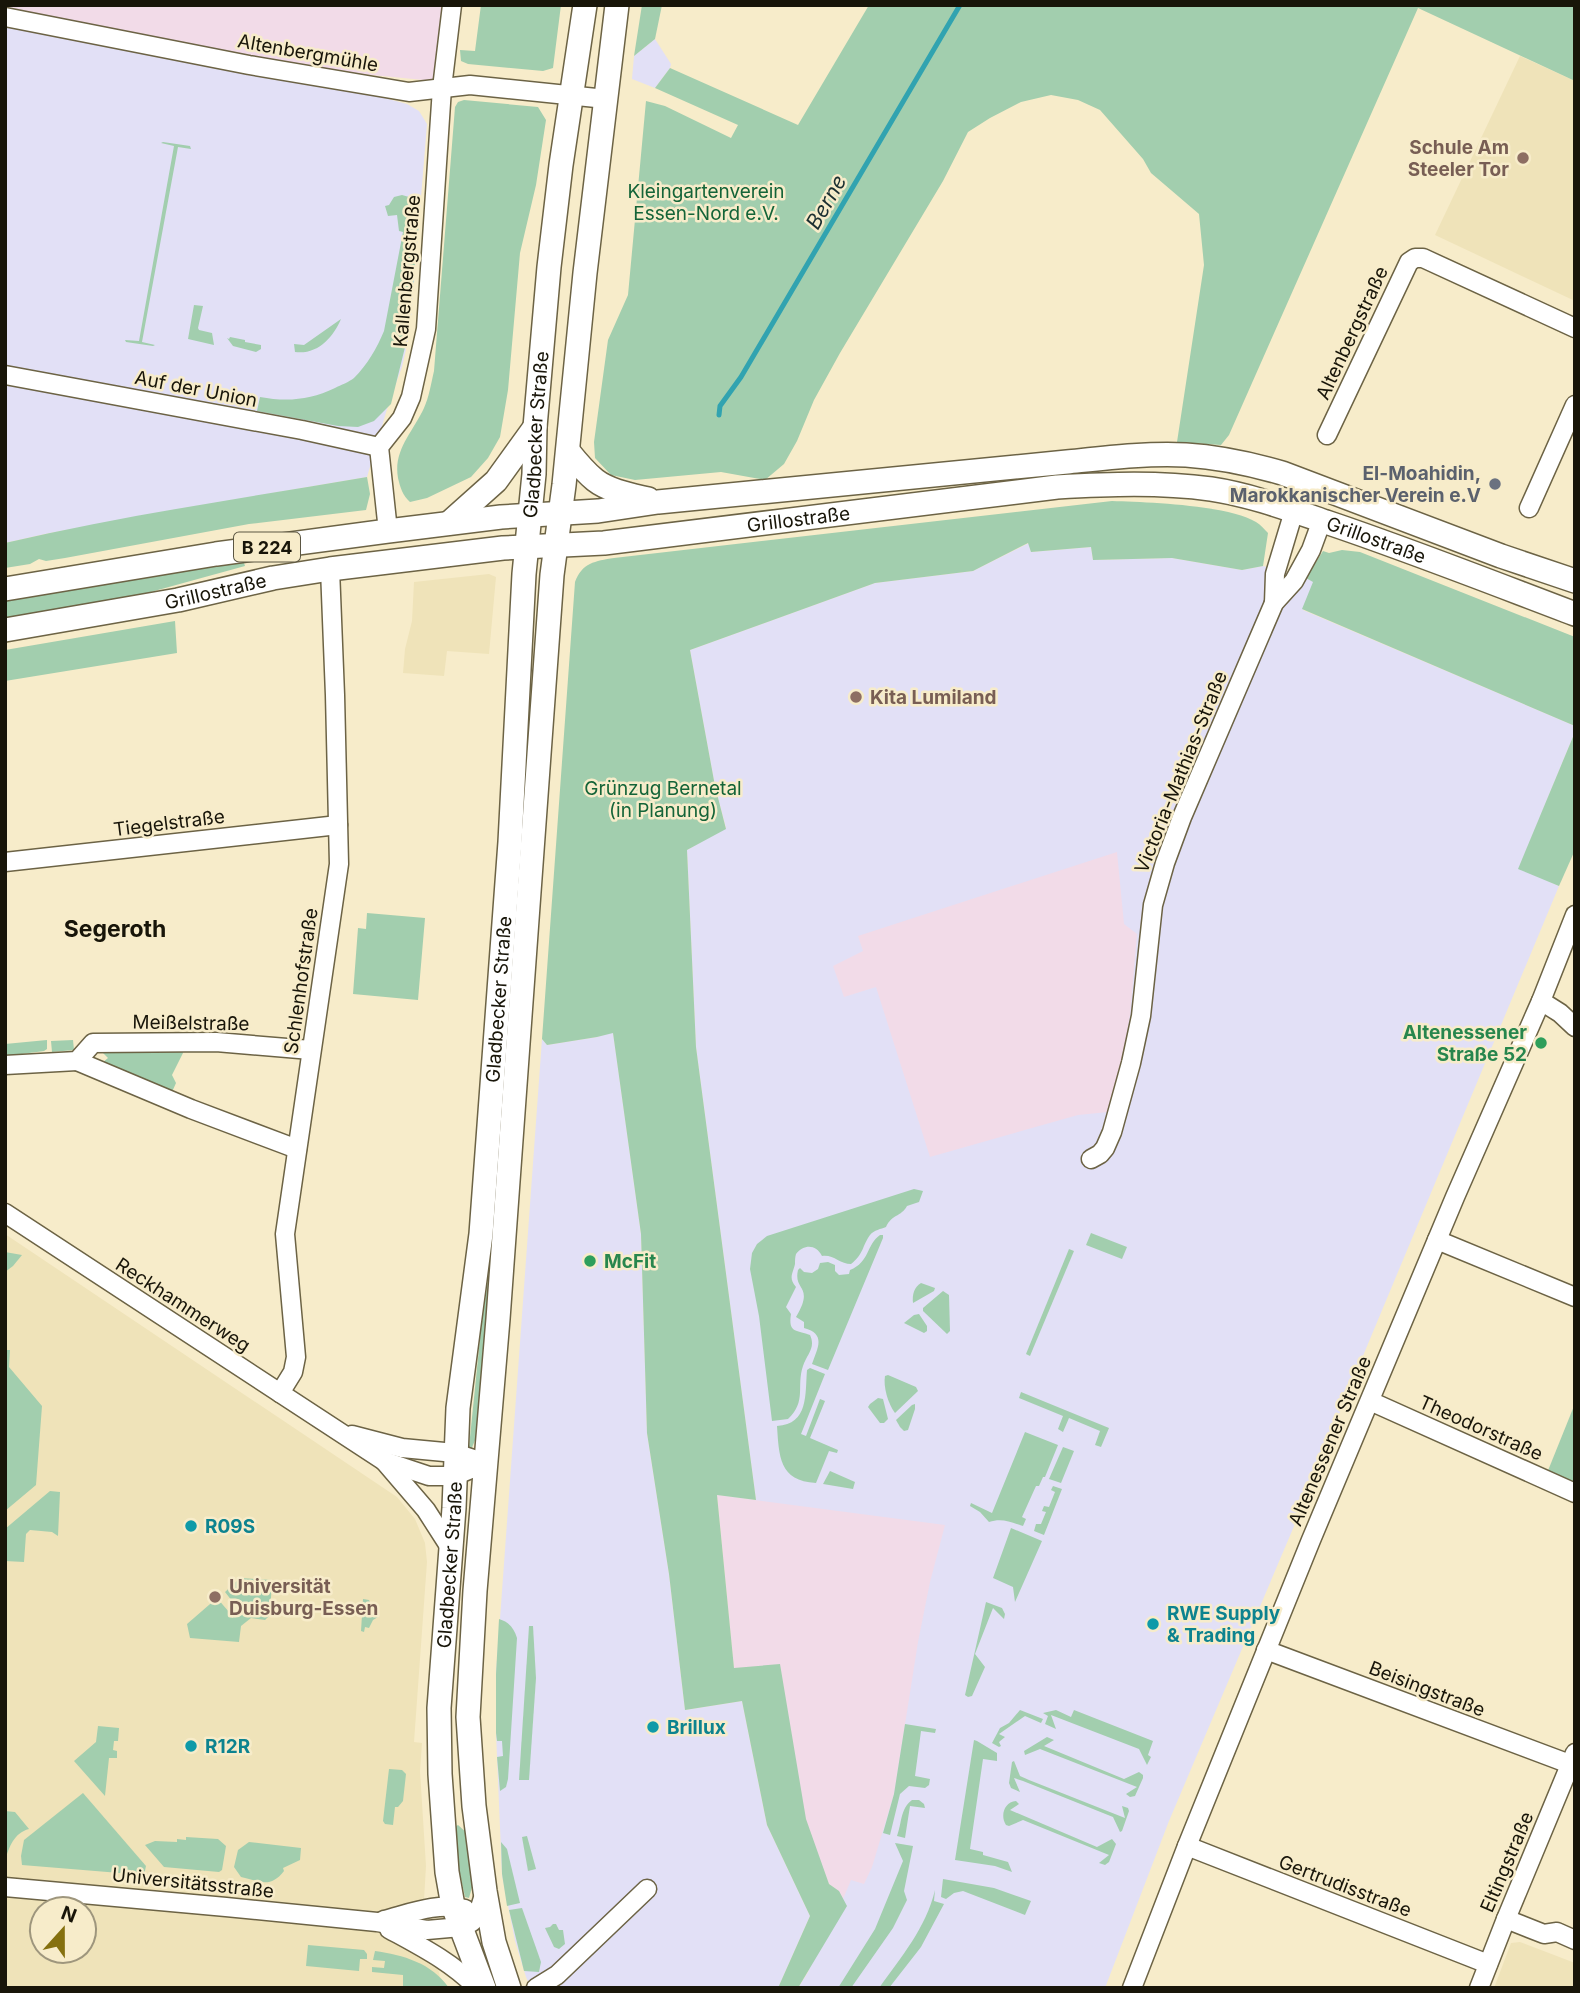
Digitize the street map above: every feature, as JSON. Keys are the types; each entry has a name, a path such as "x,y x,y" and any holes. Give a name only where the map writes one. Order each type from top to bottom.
{"main road":[{"name":"Gladbecker Straße","path":"484,1988 464,1917 447,1871 440,1774 439,1708 458,1408 481,1234 510,842 527,547 549,267 585,5"},
{"name":"Gladbecker Straße","path":"509,1988 495,1942 485,1891 474,1806 468,1717 475,1591 552,583 617,5"},
{"path":"449,523 496,481 536,427"},
{"path":"568,451 603,485 658,502"},
{"name":"Grillostraße","path":"5,589 216,554 449,523 598,511 658,502 1104,458 1186,455 1247,463 1282,473 1501,556 1575,581"},
{"name":"Grillostraße","path":"5,630 178,600 273,578 330,569 494,549 604,544 1043,489 1121,483 1168,484 1214,490 1294,511 1374,538 1575,614"},
{"path":"440,1774 457,1798 474,1806"}],"street":[{"path":"5,15 8,5"},
{"name":"Kallenbergstraße","path":"379,447 402,418 411,397 426,329 442,88 452,5"},
{"name":"Altenbergmühle","path":"5,15 249,65 409,92 470,85 606,99"},
{"name":"Altenbergstraße","path":"1327,435 1409,262 1415,258 1423,258 1575,328"},
{"name":"Auf der Union","path":"5,375 302,430 379,447"},
{"path":"1529,508 1575,405"},
{"path":"379,447 388,530"},
{"name":"Victoria-Mathias-Straße","path":"1274,603 1275,574 1294,511"},
{"name":"Victoria-Mathias-Straße","path":"1091,1159 1105,1148 1128,1076 1141,1016 1153,905 1165,863 1182,817 1274,603 1294,582 1311,550 1322,520"},
{"name":"Schlenhofstraße","path":"280,1393 293,1372 296,1357 285,1234 339,864 330,569"},
{"name":"Tiegelstraße","path":"5,862 338,825"},
{"name":"Altenessener Straße","path":"1132,1988 1266,1650 1437,1240 1541,1002 1575,915"},
{"path":"1541,1002 1560,1013 1575,1027"},
{"name":"Meißelstraße","path":"77,1061 93,1043 216,1042 311,1050"},
{"path":"5,1065 77,1061 191,1109 298,1149"},
{"name":"Reckhammerweg","path":"5,1213 384,1461 429,1476 454,1476 486,1463"},
{"path":"1437,1240 1575,1297"},
{"name":"Theodorstraße","path":"1370,1401 1575,1493"},
{"name":"Reckhammerweg","path":"338,1431 402,1448 455,1453 486,1463"},
{"name":"Reckhammerweg","path":"384,1461 426,1510 451,1549"},
{"name":"Beisingstraße","path":"1266,1650 1573,1761"},
{"name":"Eltingstraße","path":"1479,1988 1573,1761"},
{"name":"Gertrudisstraße","path":"1187,1846 1488,1964"},
{"name":"Universitätsstraße","path":"5,1887 377,1922 431,1907 464,1917"},
{"path":"536,1988 557,1975 647,1889"},
{"path":"485,1891 464,1917 495,1942"},
{"path":"1506,1919 1544,1934 1557,1932 1575,1940"},
{"name":"Universitätsstraße","path":"377,1922 425,1948 464,1975 477,1988"}],"shaded area":[{"path":"5,5 444,5 434,81 258,64 5,13"},
{"path":"5,13 258,64 407,104 419,111 427,124 410,332 402,367 367,477 185,508 5,543"},
{"path":"655,39 671,64 655,88 632,79 634,56"},
{"name":"Schule Am Steeler Tor","path":"1520,56 1575,81 1575,301 1435,235"},
{"path":"1029,543 1031,552 1091,547 1093,560 1172,558 1242,570 1263,566 1306,578 1314,582 1303,610 1575,726 1575,732 1519,868 1559,886 1169,1821 1105,1988 798,1988 808,1972 839,1891 829,1884 805,1819 780,1665 717,1495 756,1500 696,1047 687,850 726,828 715,786 690,650 875,583 973,571"},
{"path":"489,574 496,577 489,654 447,651 444,676 403,673 405,649 412,621 414,582"},
{"path":"1117,852 1124,924 1137,934 1130,1015 1121,1066 1108,1112 1078,1115 930,1157 876,987 844,997 833,966 863,951 858,936"},
{"path":"613,1032 641,1234 647,1433 669,1574 685,1710 742,1701 767,1825 810,1916 778,1988 531,1988 515,1941 502,1875 496,1674 542,1039 547,1045"},
{"name":"Universität Duisburg-Essen","path":"5,1234 397,1497 415,1519 425,1543 427,1562 414,1742 422,1743 420,1771 426,1866 424,1900 440,1977 449,1988 5,1988"},
{"path":"717,1495 945,1525 918,1642 894,1794 872,1867 864,1884 851,1880 843,1899 839,1891 829,1884 805,1819 780,1665 734,1669"},
{"path":"1520,1942 1575,1963 1575,1988 1494,1988 1511,1943"}],"green space":[{"path":"481,5 561,5 553,68 543,71 468,64 461,61 460,50 475,51"},
{"path":"642,5 662,5 655,39 634,56"},
{"name":"Kleingartenverein Essen-Nord e.V.","path":"869,5 1575,5 1575,81 1418,8 1229,435 1221,445 1177,442 1204,265 1199,214 1151,173 1143,159 1100,110 1078,100 1051,95 1021,102 968,132 943,181 840,353 784,464 765,480 721,472 635,480 611,475 595,458 594,442 608,340 628,295 646,101 665,106 731,138 738,125 655,88 670,68 798,125"},
{"path":"464,100 538,107 546,120 536,185 520,253 508,390 500,437 488,458 471,477 427,498 410,502 399,481 398,459 426,404 434,371 455,107 458,102"},
{"path":"161,143 190,146 191,149 178,147 142,342 155,345 153,346 125,340 139,341 174,146"},
{"path":"394,197 409,197 420,211 409,331 391,404 374,421 358,427 338,426 257,411 260,397 289,400 317,395 352,379 367,362 384,331 403,232 399,231 397,215 388,216 385,206 389,205"},
{"path":"194,305 203,306 198,328 212,333 214,345 188,339"},
{"path":"341,319 334,333 323,344 310,351 295,352 294,344 304,345"},
{"path":"227,338 261,345 261,349 256,352 233,346"},
{"path":"367,477 370,494 366,510 249,524 65,558 46,561 39,559 30,564 5,568 5,543 140,515"},
{"name":"Grünzug Bernetal (in Planung)","path":"1112,501 1186,505 1243,516 1258,523 1268,533 1263,566 1242,570 1172,558 1093,560 1091,547 1031,552 1028,543 973,571 875,583 690,650 715,786 726,829 687,850 696,1047 756,1500 717,1495 734,1668 780,1664 806,1819 829,1884 839,1891 847,1906 798,1988 778,1988 810,1916 767,1825 742,1701 685,1710 669,1574 647,1433 641,1234 613,1033 547,1045 542,1039 575,582 585,567 614,558"},
{"path":"1342,550 1360,552 1575,637 1575,726 1302,609 1313,582 1306,578 1323,551 1329,553"},
{"path":"243,560 245,566 118,601 5,623 5,599"},
{"path":"175,621 177,653 5,681 5,650"},
{"path":"1575,732 1575,850 1559,886 1518,869"},
{"path":"367,913 425,918 418,1000 353,994 358,928 366,929"},
{"path":"47,1040 47,1049 44,1051 7,1056 5,1054 5,1044"},
{"path":"73,1040 74,1050 52,1052 51,1041"},
{"path":"181,1049 183,1053 172,1075 176,1083 172,1092 102,1063 108,1058 100,1050"},
{"path":"914,1189 923,1191 919,1202 907,1206 886,1227 872,1233 851,1264 830,1256 822,1256 813,1247 803,1248 796,1254 792,1278 796,1287 786,1307 791,1314 792,1328 810,1335 811,1347 803,1366 799,1400 794,1412 788,1419 772,1421 759,1316 750,1269 752,1253 757,1244 767,1236"},
{"path":"1091,1233 1127,1247 1122,1259 1086,1245"},
{"path":"880,1235 883,1235 883,1238 828,1370 812,1364 818,1348 818,1338 804,1328 804,1322 796,1317 804,1299 798,1282 798,1270 800,1268 804,1272 812,1273 818,1269 820,1263 828,1262 835,1265 835,1271 839,1275 849,1274 850,1270 865,1258"},
{"path":"493,1244 480,1428 471,1450 469,1447 481,1329"},
{"path":"1069,1249 1074,1251 1030,1356 1026,1354"},
{"path":"5,1252 22,1255 5,1272"},
{"path":"921,1283 935,1288 934,1291 913,1303 914,1292"},
{"path":"943,1291 949,1295 950,1331 947,1334 923,1311 923,1308"},
{"path":"919,1314 927,1326 924,1333 904,1323"},
{"path":"5,1350 10,1350 9,1367 42,1406 36,1485 5,1511"},
{"path":"810,1368 825,1374 801,1434 806,1436 820,1399 825,1401 810,1438 838,1450 837,1453 829,1451 816,1483 795,1477 783,1465 777,1426 795,1420 800,1414 805,1398 807,1370"},
{"path":"885,1376 916,1387 918,1391 895,1413 885,1390"},
{"path":"1021,1392 1109,1428 1101,1447 1095,1445 1100,1431 1069,1418 1063,1432 1058,1429 1063,1416 1019,1398"},
{"path":"878,1398 883,1399 888,1419 884,1423 880,1423 868,1407"},
{"path":"915,1404 908,1430 904,1431 896,1420"},
{"path":"1575,1406 1575,1491 1545,1478"},
{"path":"1025,1432 1058,1445 1045,1477 1039,1486 1036,1486 1022,1517 1026,1519 1023,1526 1002,1520 989,1522 970,1506 971,1503 992,1513"},
{"path":"1063,1447 1074,1451 1061,1483 1049,1479"},
{"path":"830,1471 855,1482 853,1489 823,1484"},
{"path":"1053,1486 1062,1489 1044,1535 1034,1531 1036,1524 1041,1524 1046,1512 1042,1511 1044,1506 1049,1507 1055,1492 1051,1490"},
{"path":"50,1491 60,1492 58,1536 52,1532 30,1530 26,1534 24,1562 5,1561 5,1529"},
{"path":"1011,1528 1042,1541 1015,1602 1013,1587 993,1578"},
{"path":"240,1578 272,1580 270,1615 265,1620 251,1618 241,1626 239,1642 190,1638 187,1624 217,1598 232,1618 242,1609 236,1606 225,1592"},
{"path":"363,1599 369,1600 378,1617 369,1628 365,1627 364,1632 361,1631"},
{"path":"986,1602 1002,1608 1005,1614 1004,1619 993,1608 975,1654 985,1667 972,1696 968,1697 965,1695"},
{"path":"499,1619 511,1626 517,1638 508,1779 506,1787 500,1791 497,1757 503,1756 502,1741 497,1741 496,1733"},
{"path":"529,1626 533,1626 536,1678 529,1780 519,1780"},
{"path":"1020,1710 1043,1719 1041,1723 1025,1716 999,1734 1005,1737 999,1742 1001,1746 992,1743 1000,1728 1009,1723"},
{"path":"1056,1710 1071,1717 1074,1710 1153,1741 1147,1765 1139,1749 1051,1715 1056,1729 1045,1724 1048,1716 1043,1713"},
{"path":"905,1724 936,1729 935,1733 921,1731 915,1776 930,1779 925,1788 909,1786 900,1794 890,1835 883,1833 894,1794"},
{"path":"98,1726 119,1728 118,1741 114,1741 113,1750 117,1751 117,1758 109,1758 105,1796 74,1761 96,1742"},
{"path":"1047,1737 1054,1740 1044,1746 1124,1779 1139,1772 1143,1778 1135,1796 1126,1794 1137,1787 1040,1749 1025,1755 1024,1751"},
{"path":"974,1740 997,1753 997,1761 983,1759 970,1849 1008,1862 1012,1872 995,1866 955,1860"},
{"path":"1014,1761 1020,1776 1029,1780 1125,1818 1122,1806 1128,1808 1122,1831 1120,1832 1113,1817 1023,1781 1014,1778 1020,1792 1011,1788 1009,1783"},
{"path":"389,1769 402,1770 406,1774 403,1801 395,1807 393,1825 383,1821"},
{"path":"83,1793 146,1866 144,1875 22,1865 24,1840"},
{"path":"912,1800 919,1800 925,1808 910,1806 905,1838 897,1836 903,1812"},
{"path":"1016,1801 1019,1804 1010,1810 1097,1847 1112,1839 1116,1844 1109,1862 1105,1865 1099,1863 1109,1855 1023,1820 1006,1825 1004,1810"},
{"path":"5,1811 15,1812 29,1829 16,1837 5,1861"},
{"path":"458,1825 468,1834 474,1880 469,1898 465,1897 459,1869 455,1827"},
{"path":"527,1836 536,1869 528,1871 522,1837"},
{"path":"186,1837 218,1839 226,1846 222,1870 219,1872 164,1867 145,1845 155,1841 177,1842 177,1839 186,1840"},
{"path":"249,1842 301,1848 300,1860 283,1868 284,1871 279,1877 269,1882 241,1877 234,1867 238,1850"},
{"path":"501,1842 507,1849 520,1903 507,1906 502,1874"},
{"path":"895,1843 913,1846 904,1891 907,1900 893,1928 851,1988 838,1988 875,1929 903,1861"},
{"path":"943,1879 994,1888 1031,1901 1025,1915 963,1891 946,1899 941,1897"},
{"path":"935,1890 934,1901 944,1904 921,1947 889,1988 879,1988 919,1930"},
{"path":"522,1908 541,1962 539,1972 524,1971 509,1910"},
{"path":"553,1924 563,1930 565,1944 559,1949 554,1947 545,1928"},
{"path":"308,1945 364,1950 367,1959 360,1959 359,1971 306,1966"},
{"path":"375,1951 396,1955 425,1966 449,1988 403,1988 403,1975 372,1972 372,1967 384,1968 385,1961 373,1960"}],"waterway":[{"name":"Berne","path":"719,415 720,406 741,377 960,5"}],"place":[{"name":"Schule Am Steeler Tor","path":"1523,158"},
{"name":"El-Moahidin, Marokkanischer Verein e.V","path":"1495,484"},
{"name":"Kita Lumiland","path":"856,697"},
{"name":"Altenessener Straße 52","path":"1541,1043"},
{"name":"McFit","path":"590,1261"},
{"name":"R09S","path":"191,1526"},
{"name":"Universität Duisburg-Essen","path":"215,1597"},
{"name":"RWE Supply & Trading","path":"1153,1624"},
{"name":"Brillux","path":"653,1727"},
{"name":"R12R","path":"191,1746"}],"district":[{"name":"Segeroth","path":"115,929"}]}
